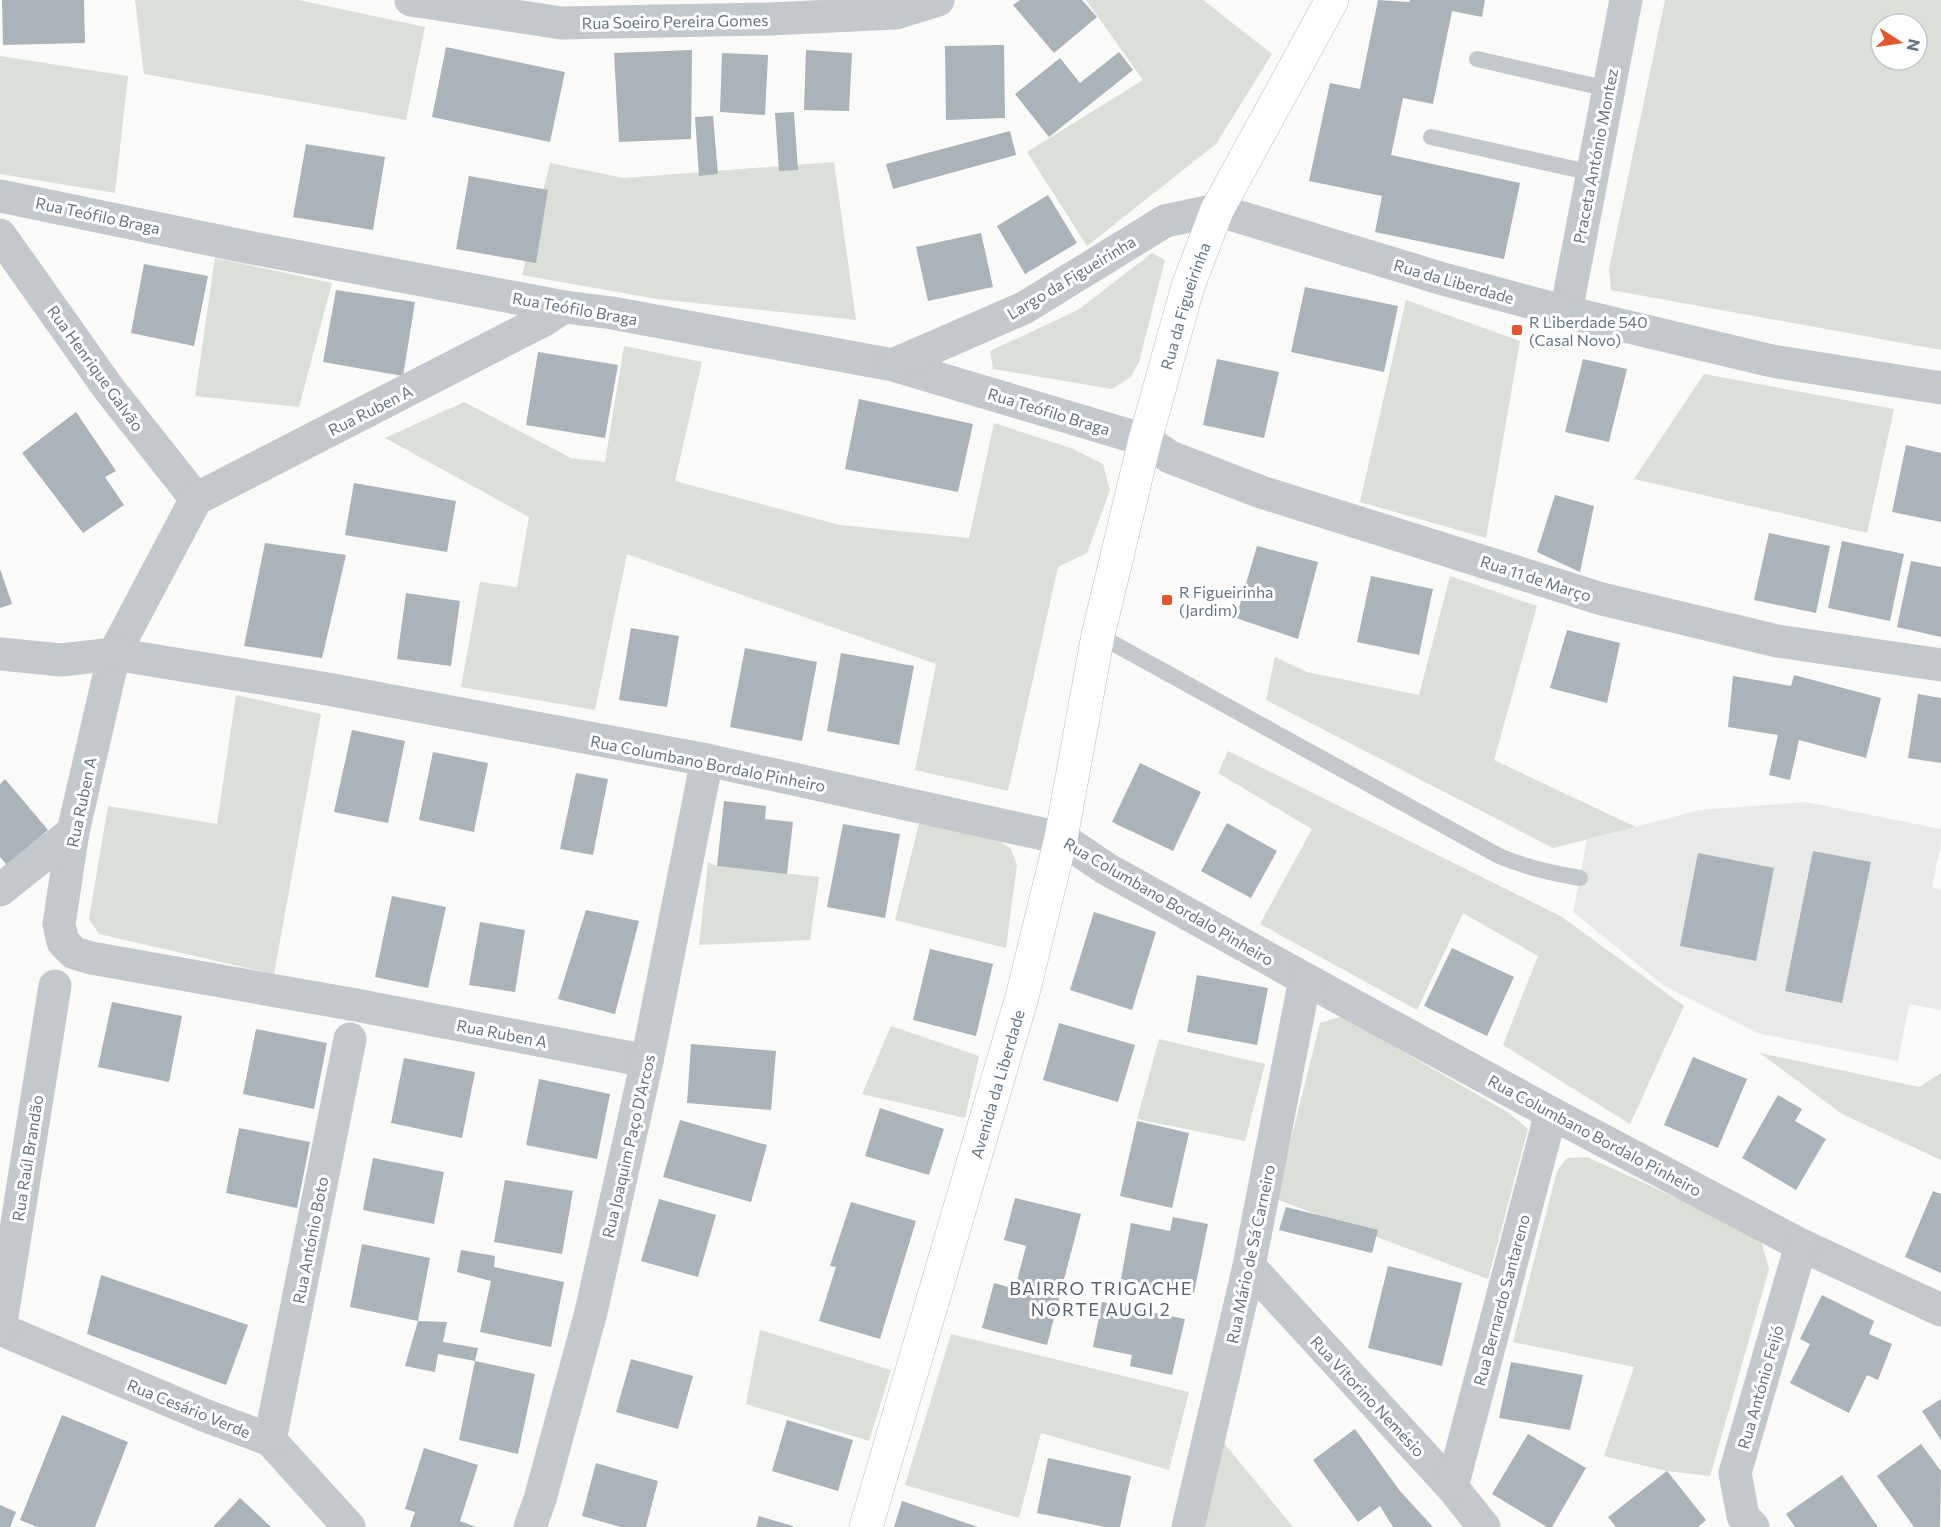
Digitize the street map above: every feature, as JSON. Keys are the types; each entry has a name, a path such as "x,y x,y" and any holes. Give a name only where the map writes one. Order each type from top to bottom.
{"street":[{"name":"Rua Soeiro Pereira Gomes","path":"411,0 502,8 561,23 770,9 896,13 938,0"},
{"name":"Rua da Figueirinha","path":"1098,634 1145,440 1188,286 1217,210 1332,0"},
{"name":"Praceta António Montez","path":"1566,312 1625,0"},
{"name":"Rua Teófilo Braga","path":"0,196 247,247 564,307 612,313 893,365 1145,440"},
{"name":"Rua da Liberdade","path":"1217,210 1443,279 1566,312 1772,361 1941,388"},
{"name":"Largo da Figueirinha","path":"893,365 1024,308 1165,220 1217,210"},
{"name":"Rua Henrique Galvão","path":"0,234 109,389 196,499"},
{"name":"Rua Ruben A","path":"564,307 544,320 196,499 114,654 73,832 59,924 63,942 74,953 647,1061"},
{"name":"Rua 11 de Março","path":"1145,440 1170,457 1261,492 1602,599 1777,641 1941,665"},
{"name":"Avenida da Liberdade","path":"866,1527 1022,997 1060,838 1098,634"},
{"name":"Rua Columbano Bordalo Pinheiro","path":"0,654 61,660 114,654 322,688 707,760 1060,838 1106,867 1305,979 1551,1113 1801,1245 1941,1310"},
{"name":"Rua Joaquim Paço D'Arcos","path":"530,1527 540,1499 591,1312 647,1061 707,760"},
{"path":"0,890 73,832"},
{"name":"Rua Mário de Sá Carneiro","path":"1188,1527 1249,1266 1305,979"},
{"name":"Rua Raúl Brandão","path":"0,1329 55,986"},
{"name":"Rua António Boto","path":"270,1440 350,1039"},
{"name":"Rua Bernardo Santareno","path":"1452,1487 1551,1113"},
{"name":"Rua António Feijó","path":"1753,1527 1743,1516 1736,1473 1801,1245"},
{"name":"Rua Vitorino Nemésio","path":"1249,1266 1452,1487 1484,1527"},
{"name":"Rua Cesário Verde","path":"0,1329 204,1415 270,1440 349,1527"}],"lane":[{"path":"1476,59 1608,89"},
{"path":"1431,137 1592,173"},
{"path":"1098,634 1499,856 1550,873 1580,878"}],"shaded area":[{"path":"135,0 299,0 425,27 406,120 144,74"},
{"path":"1086,0 1203,0 1272,54 1216,144 1087,246 1027,152 1143,80"},
{"path":"1665,0 1941,0 1941,350 1611,290 1609,269"},
{"path":"0,56 128,76 115,193 0,174"},
{"path":"834,162 856,320 657,299 522,275 550,163 624,178"},
{"path":"1152,253 1165,260 1139,362 1131,377 1112,389 993,369 990,351 1078,310"},
{"path":"215,258 332,283 299,407 195,396"},
{"path":"1406,300 1520,341 1486,538 1360,502"},
{"path":"624,346 702,362 675,481 840,525 969,538 994,423 1071,448 1103,464 1110,490 1087,553 1058,567 1008,791 915,770 936,664 627,554 595,710 461,687 480,582 517,587 529,517 385,438 464,402 571,458 605,462"},
{"path":"1704,374 1894,409 1867,533 1634,479"},
{"path":"1450,576 1537,606 1494,760 1636,827 1553,848 1266,700 1275,657 1307,672 1419,695"},
{"path":"236,695 321,714 274,974 99,934 89,919 108,806 217,824"},
{"path":"1228,751 1562,917 1684,1006 1630,1124 1503,1045 1538,956 1463,913 1417,1010 1260,924 1312,829 1218,773"},
{"path":"1806,802 1941,829 1941,843 1932,887 1941,890 1941,1010 1909,1004 1898,1061 1757,1033 1663,985 1573,912 1587,840 1699,810"},
{"path":"919,823 998,840 1011,849 1017,865 1006,948 895,920"},
{"path":"708,862 717,866 819,877 810,940 699,945"},
{"path":"1342,1016 1509,1113 1528,1129 1488,1279 1276,1199 1320,1023"},
{"path":"891,1026 979,1056 965,1118 862,1094"},
{"path":"1159,1039 1265,1064 1245,1141 1137,1119"},
{"path":"1760,1053 1919,1087 1941,1073 1941,1160 1842,1114"},
{"path":"1587,1157 1752,1232 1761,1240 1769,1269 1710,1476 1667,1471 1604,1456 1634,1367 1513,1342 1557,1171 1567,1158"},
{"path":"760,1330 891,1370 869,1441 746,1404"},
{"path":"951,1334 1189,1392 1169,1470 1041,1433 1019,1518 905,1485"},
{"path":"1224,1443 1293,1527 1202,1527"}],"building":[{"path":"2,0 84,0 85,43 3,45"},
{"path":"1020,0 1082,0 1097,17 1054,53 1013,5"},
{"path":"1378,0 1409,2 1410,0 1485,0 1482,17 1452,11 1433,104 1403,98 1391,155 1520,183 1504,259 1375,232 1382,196 1309,181 1330,83 1360,89"},
{"path":"1004,45 1005,118 946,120 945,46"},
{"path":"446,47 565,72 550,142 432,117"},
{"path":"692,50 691,139 619,142 614,53"},
{"path":"806,50 852,53 849,111 804,110"},
{"path":"1119,52 1133,70 1049,137 1015,94 1060,58 1080,83"},
{"path":"722,53 768,55 765,115 720,112"},
{"path":"794,112 798,170 779,171 775,113"},
{"path":"713,116 718,174 699,176 695,117"},
{"path":"1010,131 1016,155 893,189 886,164"},
{"path":"306,144 385,157 373,230 293,217"},
{"path":"469,176 548,190 536,263 456,249"},
{"path":"1048,195 1077,243 1025,274 997,226"},
{"path":"981,233 993,287 928,301 916,247"},
{"path":"144,264 208,276 194,346 131,333"},
{"path":"1305,287 1398,306 1384,372 1291,352"},
{"path":"336,290 415,302 403,376 323,362"},
{"path":"538,352 618,365 605,438 526,425"},
{"path":"1217,359 1279,372 1264,438 1203,425"},
{"path":"1583,359 1627,369 1609,442 1565,432"},
{"path":"859,399 973,424 958,492 845,469"},
{"path":"76,412 116,471 105,477 124,505 83,533 22,453"},
{"path":"1906,445 1941,453 1941,522 1892,512"},
{"path":"354,483 456,501 447,552 345,535"},
{"path":"1555,495 1594,506 1580,572 1537,552"},
{"path":"1769,533 1830,546 1816,613 1754,600"},
{"path":"1842,541 1904,554 1890,621 1828,608"},
{"path":"265,543 346,555 322,658 244,646"},
{"path":"1257,546 1318,562 1298,639 1236,618"},
{"path":"1911,561 1941,567 1941,637 1897,627"},
{"path":"0,569 12,604 0,608"},
{"path":"1371,576 1433,589 1419,655 1357,642"},
{"path":"406,593 460,601 451,666 397,659"},
{"path":"631,628 679,636 667,707 619,700"},
{"path":"1567,630 1620,643 1607,703 1550,688"},
{"path":"745,648 817,662 802,741 730,727"},
{"path":"841,653 914,666 899,745 827,731"},
{"path":"1794,675 1881,698 1866,758 1799,740 1790,780 1769,775 1778,735 1728,727 1733,676 1791,686"},
{"path":"1918,694 1941,698 1941,763 1908,758"},
{"path":"352,730 405,741 388,823 334,812"},
{"path":"433,752 488,763 474,832 419,820"},
{"path":"1140,763 1201,792 1173,851 1112,822"},
{"path":"576,773 608,779 593,855 560,849"},
{"path":"5,779 48,830 7,865 0,857 0,784"},
{"path":"724,801 766,806 765,819 793,822 787,874 717,866"},
{"path":"1227,823 1277,851 1251,898 1201,871"},
{"path":"843,824 900,834 885,918 827,907"},
{"path":"1813,851 1871,862 1842,1003 1785,991"},
{"path":"1698,853 1774,868 1756,961 1680,946"},
{"path":"392,896 446,907 428,988 375,977"},
{"path":"586,910 639,921 615,1014 558,999"},
{"path":"1094,912 1156,932 1132,1010 1070,990"},
{"path":"480,922 525,930 515,992 469,985"},
{"path":"1452,948 1514,977 1487,1036 1424,1006"},
{"path":"930,949 993,964 976,1036 913,1020"},
{"path":"1197,975 1268,988 1257,1045 1187,1032"},
{"path":"112,1002 182,1016 169,1082 98,1067"},
{"path":"1059,1023 1135,1045 1118,1102 1043,1080"},
{"path":"256,1029 327,1043 314,1109 243,1094"},
{"path":"691,1044 776,1051 771,1110 687,1103"},
{"path":"1693,1057 1747,1079 1718,1148 1664,1125"},
{"path":"404,1058 475,1072 462,1138 391,1123"},
{"path":"539,1079 610,1094 597,1159 526,1145"},
{"path":"1778,1095 1802,1109 1795,1121 1826,1139 1796,1190 1742,1158"},
{"path":"880,1108 944,1129 929,1175 865,1156"},
{"path":"680,1120 767,1145 751,1202 663,1177"},
{"path":"1137,1121 1189,1133 1172,1208 1120,1196"},
{"path":"239,1128 310,1142 297,1208 226,1193"},
{"path":"373,1158 444,1172 434,1224 363,1210"},
{"path":"505,1180 573,1191 562,1254 494,1242"},
{"path":"1933,1191 1941,1194 1941,1273 1905,1257"},
{"path":"1015,1198 1081,1214 1047,1345 982,1328 994,1283 1015,1289 1026,1246 1004,1240"},
{"path":"659,1199 716,1215 698,1277 641,1261"},
{"path":"851,1202 916,1221 880,1339 819,1321 836,1267 830,1266"},
{"path":"1286,1207 1378,1230 1372,1253 1279,1230"},
{"path":"1173,1217 1208,1224 1194,1293 1121,1279 1131,1223 1170,1231"},
{"path":"362,1244 430,1258 418,1321 350,1307"},
{"path":"461,1250 495,1256 494,1267 564,1282 551,1347 480,1332 491,1281 457,1272"},
{"path":"1388,1266 1462,1283 1442,1366 1368,1348"},
{"path":"101,1275 248,1325 226,1385 87,1334"},
{"path":"1822,1295 1874,1321 1869,1334 1892,1344 1878,1380 1867,1375 1849,1413 1790,1383 1810,1344 1800,1339"},
{"path":"1102,1302 1185,1319 1172,1375 1130,1366 1132,1355 1093,1347"},
{"path":"418,1321 447,1322 443,1342 478,1348 475,1361 438,1354 435,1372 405,1366"},
{"path":"631,1359 693,1376 678,1429 616,1412"},
{"path":"475,1361 535,1374 518,1454 459,1440"},
{"path":"1511,1362 1583,1375 1570,1430 1499,1418"},
{"path":"1941,1399 1941,1440 1922,1411"},
{"path":"62,1415 128,1442 95,1527 37,1527 20,1520"},
{"path":"787,1420 853,1440 838,1491 772,1471"},
{"path":"1355,1429 1400,1491 1433,1527 1393,1527 1380,1506 1358,1522 1313,1460"},
{"path":"1528,1434 1586,1468 1552,1527 1547,1527 1492,1494"},
{"path":"1921,1444 1941,1471 1940,1527 1914,1527 1877,1476"},
{"path":"424,1448 478,1465 460,1521 476,1527 410,1527 415,1512 405,1509"},
{"path":"1048,1458 1131,1476 1120,1527 1105,1527 1037,1513"},
{"path":"596,1463 658,1481 646,1527 621,1527 582,1516"},
{"path":"1667,1471 1706,1520 1698,1527 1616,1527 1608,1517"},
{"path":"1842,1475 1878,1527 1795,1527 1786,1514"},
{"path":"240,1498 271,1527 213,1527"},
{"path":"902,1501 978,1527 894,1527"},
{"path":"0,1505 16,1512 10,1527 0,1527"},
{"path":"759,1516 793,1526 793,1527 756,1527"}],"place":[{"name":"R Liberdade 540 (Casal Novo)","path":"1517,330"},
{"name":"R Figueirinha (Jardim)","path":"1167,600"}],"district":[{"name":"BAIRRO TRIGACHE NORTE AUGI 2","path":"1101,1298"}]}
